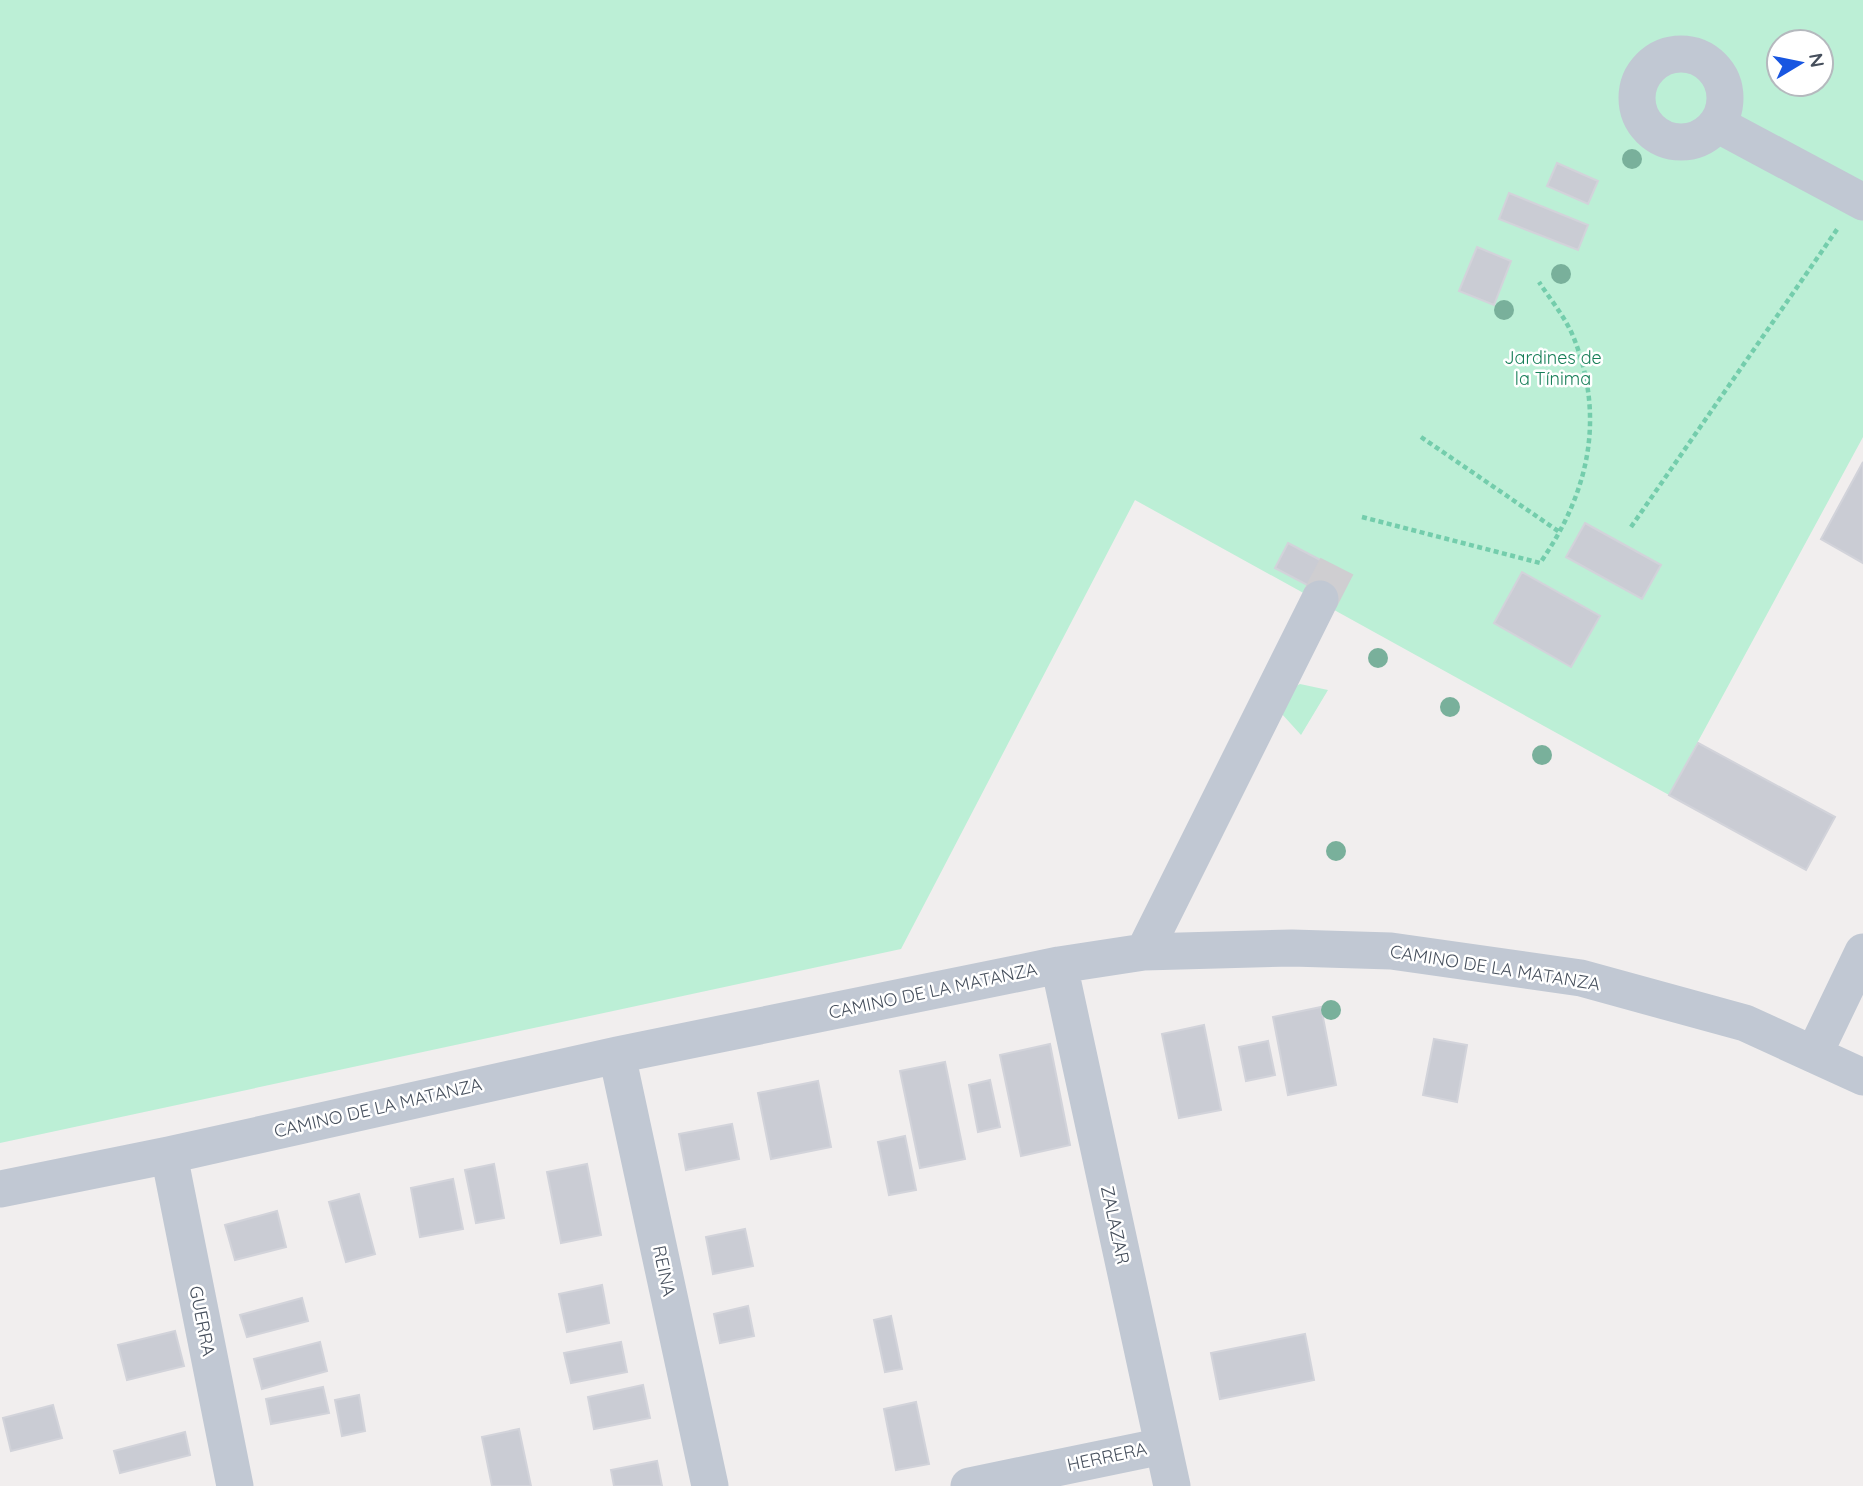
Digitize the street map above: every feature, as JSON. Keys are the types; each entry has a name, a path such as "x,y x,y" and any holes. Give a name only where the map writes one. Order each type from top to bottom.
{"street":[{"path":"1717,124 1860,201"},
{"path":"1144,952 1320,599"},
{"name":"CAMINO DE LA MATANZA","path":"0,1189 169,1155 617,1055 1059,965 1144,952 1292,948 1391,951 1581,978 1745,1023 1863,1077"},
{"path":"1814,1054 1863,952"},
{"name":"ZALAZAR","path":"1059,965 1172,1486"},
{"name":"REINA","path":"617,1055 710,1486"},
{"name":"GUERRA","path":"169,1155 235,1486"},
{"name":"HERRERA","path":"969,1486 1163,1446"}],"path":[{"path":"1631,527 1860,201"},
{"path":"1362,517 1540,563 1561,533 1583,482 1591,443 1587,374 1572,333 1539,282"},
{"path":"1421,437 1561,533"}],"green space":[{"name":"Jardines de la Tínima","path":"0,0 1863,0 1863,437 1669,795 1135,500 901,949 0,1143"},
{"path":"1300,684 1328,690 1301,735 1281,713 1292,688"}],"building":[{"path":"1557,163 1598,181 1588,204 1547,186"},
{"path":"1509,193 1588,225 1578,250 1499,219"},
{"path":"1477,247 1511,261 1494,305 1459,291"},
{"path":"1863,462 1863,563 1821,539"},
{"path":"1585,523 1661,565 1642,599 1566,557"},
{"path":"1288,543 1345,573 1332,598 1275,568"},
{"path":"1522,572 1600,616 1571,667 1494,623"},
{"path":"1698,743 1835,817 1806,870 1669,795"},
{"path":"1321,1007 1336,1085 1288,1095 1273,1017"},
{"path":"1204,1025 1221,1110 1179,1118 1162,1034"},
{"path":"1434,1039 1467,1045 1457,1102 1423,1095"},
{"path":"1268,1041 1275,1075 1246,1081 1239,1047"},
{"path":"1050,1044 1070,1145 1021,1156 1000,1055"},
{"path":"945,1062 965,1159 920,1168 900,1071"},
{"path":"990,1080 1000,1127 978,1132 969,1085"},
{"path":"818,1081 831,1147 771,1159 758,1093"},
{"path":"732,1124 739,1159 686,1170 679,1134"},
{"path":"905,1136 916,1190 889,1195 878,1142"},
{"path":"494,1164 504,1218 476,1223 465,1170"},
{"path":"587,1164 601,1235 561,1243 547,1172"},
{"path":"453,1179 463,1229 420,1237 411,1188"},
{"path":"359,1194 375,1254 346,1262 329,1202"},
{"path":"277,1211 286,1247 235,1260 225,1225"},
{"path":"745,1229 753,1266 713,1274 706,1237"},
{"path":"602,1285 609,1323 567,1332 559,1294"},
{"path":"302,1298 308,1321 247,1337 240,1315"},
{"path":"748,1306 754,1336 720,1343 714,1314"},
{"path":"891,1316 902,1369 885,1372 874,1320"},
{"path":"175,1331 184,1366 127,1380 118,1345"},
{"path":"1305,1334 1314,1380 1220,1399 1211,1353"},
{"path":"320,1342 327,1371 262,1389 254,1359"},
{"path":"621,1342 627,1372 571,1383 564,1353"},
{"path":"643,1385 650,1418 594,1429 588,1397"},
{"path":"323,1387 329,1413 271,1424 266,1399"},
{"path":"359,1395 365,1431 342,1436 335,1400"},
{"path":"916,1402 929,1464 896,1470 884,1409"},
{"path":"53,1405 62,1438 11,1451 3,1418"},
{"path":"519,1429 531,1486 492,1486 482,1437"},
{"path":"185,1432 190,1455 120,1473 114,1451"},
{"path":"657,1461 662,1486 614,1486 611,1470"}],"tunnel":[{"path":"1320,599 1338,564"}]}
